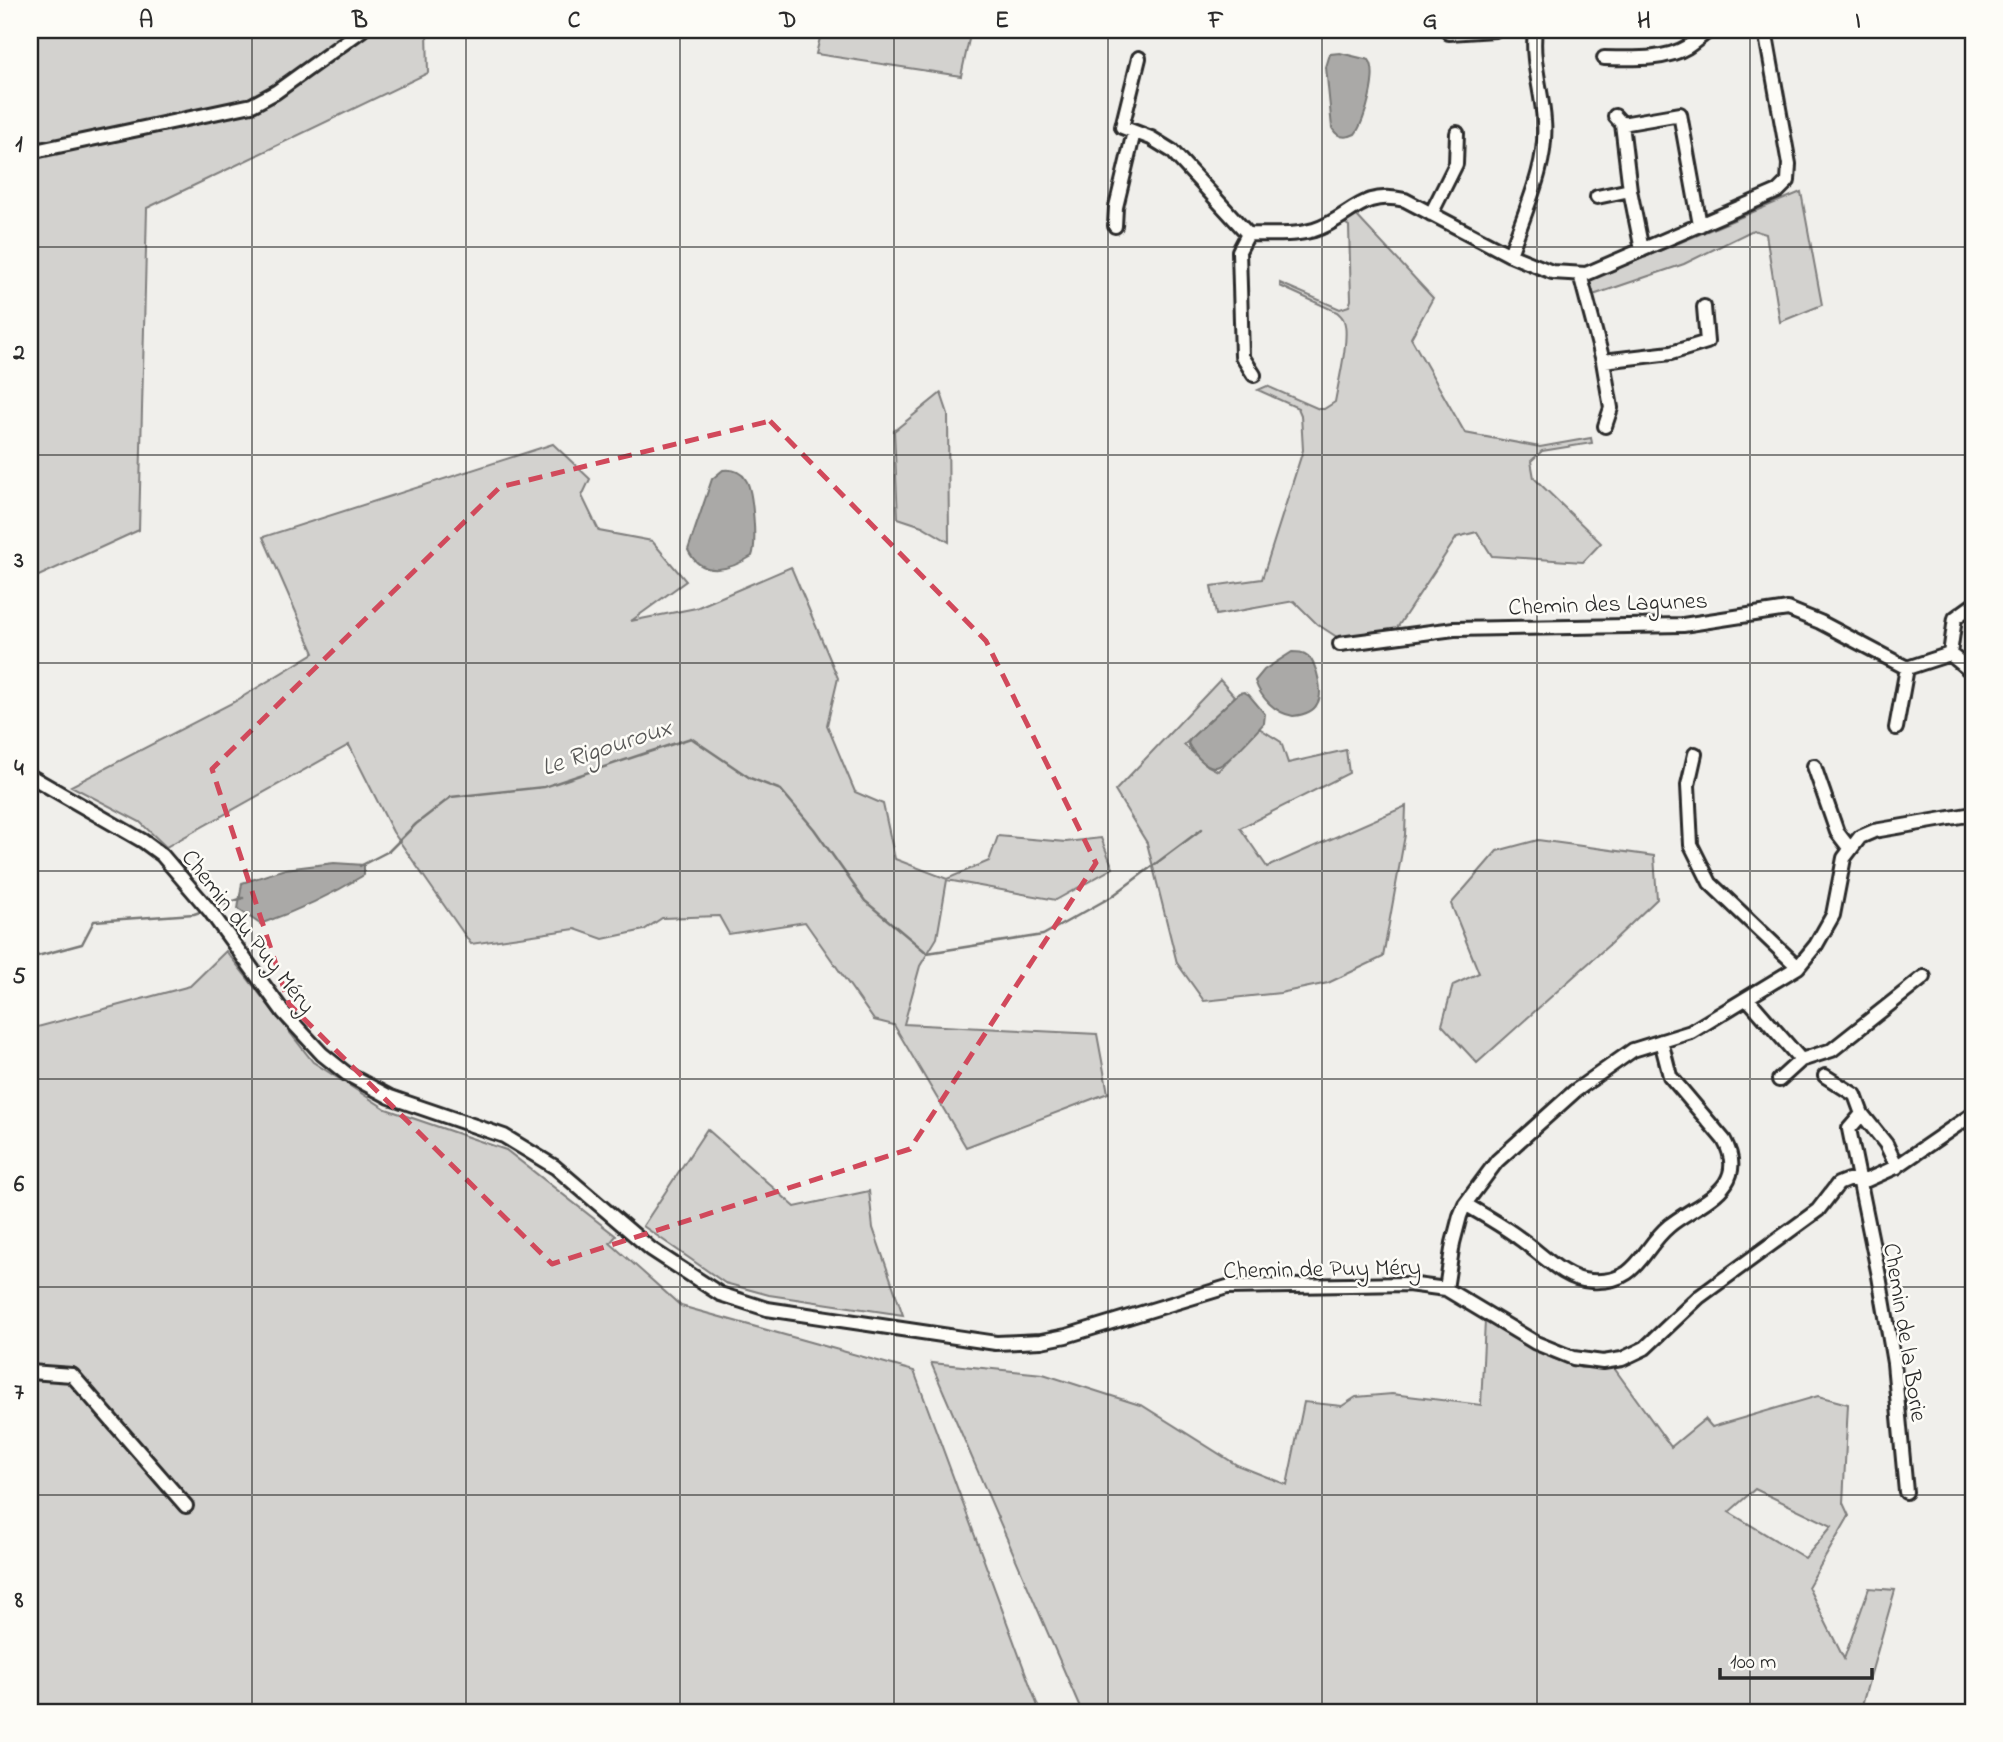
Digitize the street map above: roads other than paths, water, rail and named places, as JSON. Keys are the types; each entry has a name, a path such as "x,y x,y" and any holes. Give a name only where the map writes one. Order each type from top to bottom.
{"street":[{"path":"30,152 252,105 276,92 362,30"},
{"path":"1448,31 1495,30"},
{"path":"1510,255 1544,152 1544,120 1532,49 1533,30"},
{"path":"1604,58 1674,53 1710,30"},
{"path":"1139,58 1122,128 1172,151 1248,234 1283,234 1313,230 1338,218 1354,206 1372,199 1391,197 1405,200 1510,255 1552,272 1586,274 1778,191 1788,181 1789,164 1765,30"},
{"path":"1642,250 1619,120 1680,114 1700,225"},
{"path":"1115,226 1116,207 1134,132"},
{"path":"1431,214 1456,164 1457,133"},
{"path":"1597,197 1630,190"},
{"path":"1248,234 1239,251 1242,356 1254,375"},
{"path":"1580,274 1603,361 1611,408 1605,426"},
{"path":"1603,361 1671,353 1707,342 1704,307"},
{"path":"1950,653 1955,618 1973,605"},
{"name":"Chemin des Lagunes","path":"1340,644 1454,629 1683,625 1788,609 1820,622 1906,668"},
{"path":"1896,728 1906,668 1950,653"},
{"path":"1950,653 1973,673"},
{"path":"1695,754 1688,786 1691,845 1710,883 1798,967"},
{"path":"1814,766 1837,832 1850,849"},
{"name":"Chemin du Puy Méry","path":"30,776 143,841 162,856 207,908 284,1013 322,1054 347,1074 390,1097 504,1136 555,1167 650,1249 720,1294 767,1309 996,1343"},
{"path":"1446,1289 1456,1229 1465,1204 1497,1161 1575,1091 1633,1050 1691,1032 1798,967 1816,945 1833,915 1844,858 1860,837 1874,831 1973,814"},
{"path":"1779,1080 1801,1059 1832,1051 1924,977"},
{"path":"1746,999 1801,1059"},
{"path":"1465,1204 1518,1237 1569,1275 1591,1281 1603,1280 1615,1278 1638,1266 1667,1227 1713,1198 1721,1191 1730,1173 1729,1149 1670,1076 1661,1041"},
{"path":"1825,1076 1855,1095 1862,1114 1886,1144 1897,1167"},
{"name":"Chemin de la Borie","path":"1862,1114 1849,1129 1894,1363 1906,1492"},
{"name":"Chemin de Puy Méry","path":"996,1343 1041,1341 1066,1336 1227,1287 1408,1284 1446,1289 1536,1343 1573,1358 1603,1362 1622,1359 1645,1348 1699,1297 1818,1210 1839,1184 1848,1180 1867,1180 1897,1167 1972,1119"},
{"path":"30,1372 72,1375 186,1506"}],"waterway":[{"name":"Le Rigouroux","path":"360,866 389,851 416,824 451,797 544,787 691,738 750,778 781,790 814,829 865,901 927,953 1043,935 1111,897 1202,829"},
{"name":"Le Rigouroux","path":"212,908 243,898"},
{"name":"Le Rigouroux","path":"30,958 82,944 94,921 194,914 203,911"}]}
